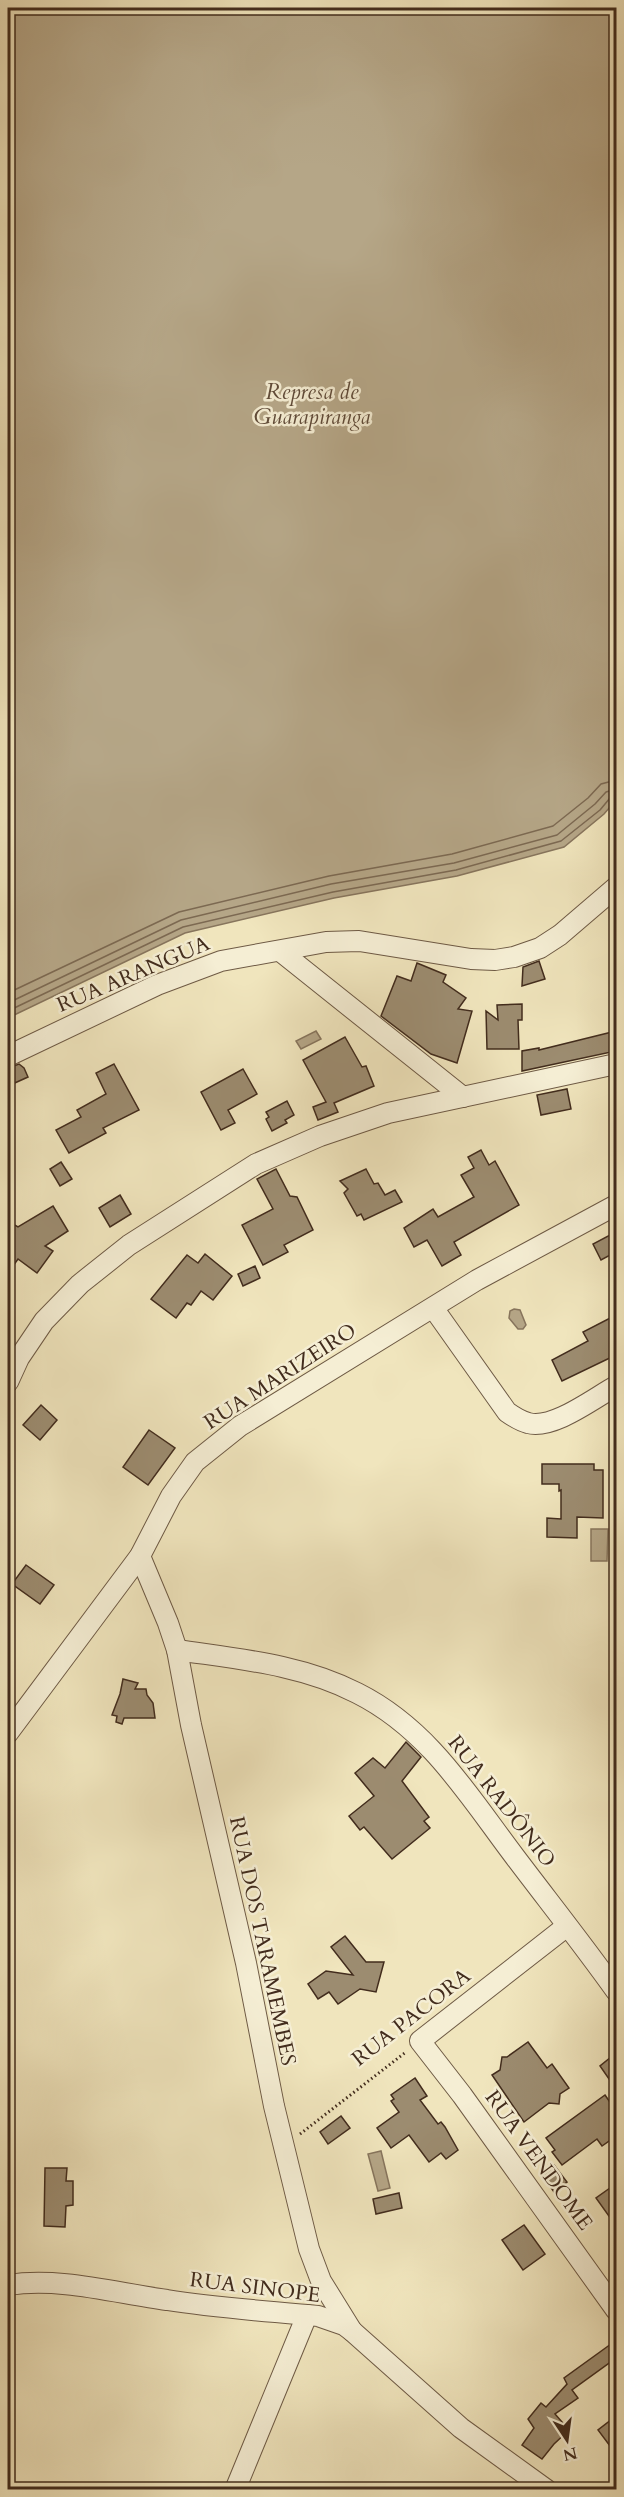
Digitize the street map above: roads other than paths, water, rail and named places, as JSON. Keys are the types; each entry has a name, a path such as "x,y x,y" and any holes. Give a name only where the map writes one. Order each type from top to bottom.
{"street":[{"name":"RUA ARANGUA","path":"8,1056 157,985 221,961 326,942 359,941 471,959 495,960 514,957 540,948 560,935 616,887"},
{"path":"280,951 463,1097"},
{"path":"8,1382 19,1358 45,1321 81,1284 129,1245 256,1164 320,1136 376,1117 616,1064"},
{"name":"RUA MARIZEIRO","path":"8,1733 140,1556 171,1496 195,1462 240,1426 477,1280 616,1205"},
{"path":"434,1308 507,1412 519,1420 530,1424 550,1423 616,1386"},
{"name":"RUA DOS TARAMEMBES","path":"140,1556 177,1650 191,1725 246,1962 285,2147 314,2266 352,2331"},
{"name":"RUA RADÔNIO","path":"177,1650 258,1661 307,1673 356,1692 392,1712 437,1753 616,1991"},
{"name":"RUA PACORA","path":"420,2041 567,1926"},
{"name":"RUA VENDOME","path":"420,2041 462,2095 616,2310"},
{"name":"RUA SINOPE","path":"8,2285 29,2282 58,2284 170,2301 307,2315 335,2321 352,2331 461,2428 547,2490"},
{"path":"236,2490 307,2315"}],"water":[{"name":"Represa de Guarapiranga","path":"8,8 616,8 616,800 604,814 564,847 457,876 334,898 185,933 8,1018"},
{"path":"316,1031 321,1039 301,1049 296,1041"},
{"path":"520,1310 526,1325 523,1329 518,1329 509,1318 510,1311"},
{"path":"591,1529 608,1529 607,1561 591,1561"},
{"path":"381,2151 390,2188 378,2191 368,2154"}]}
